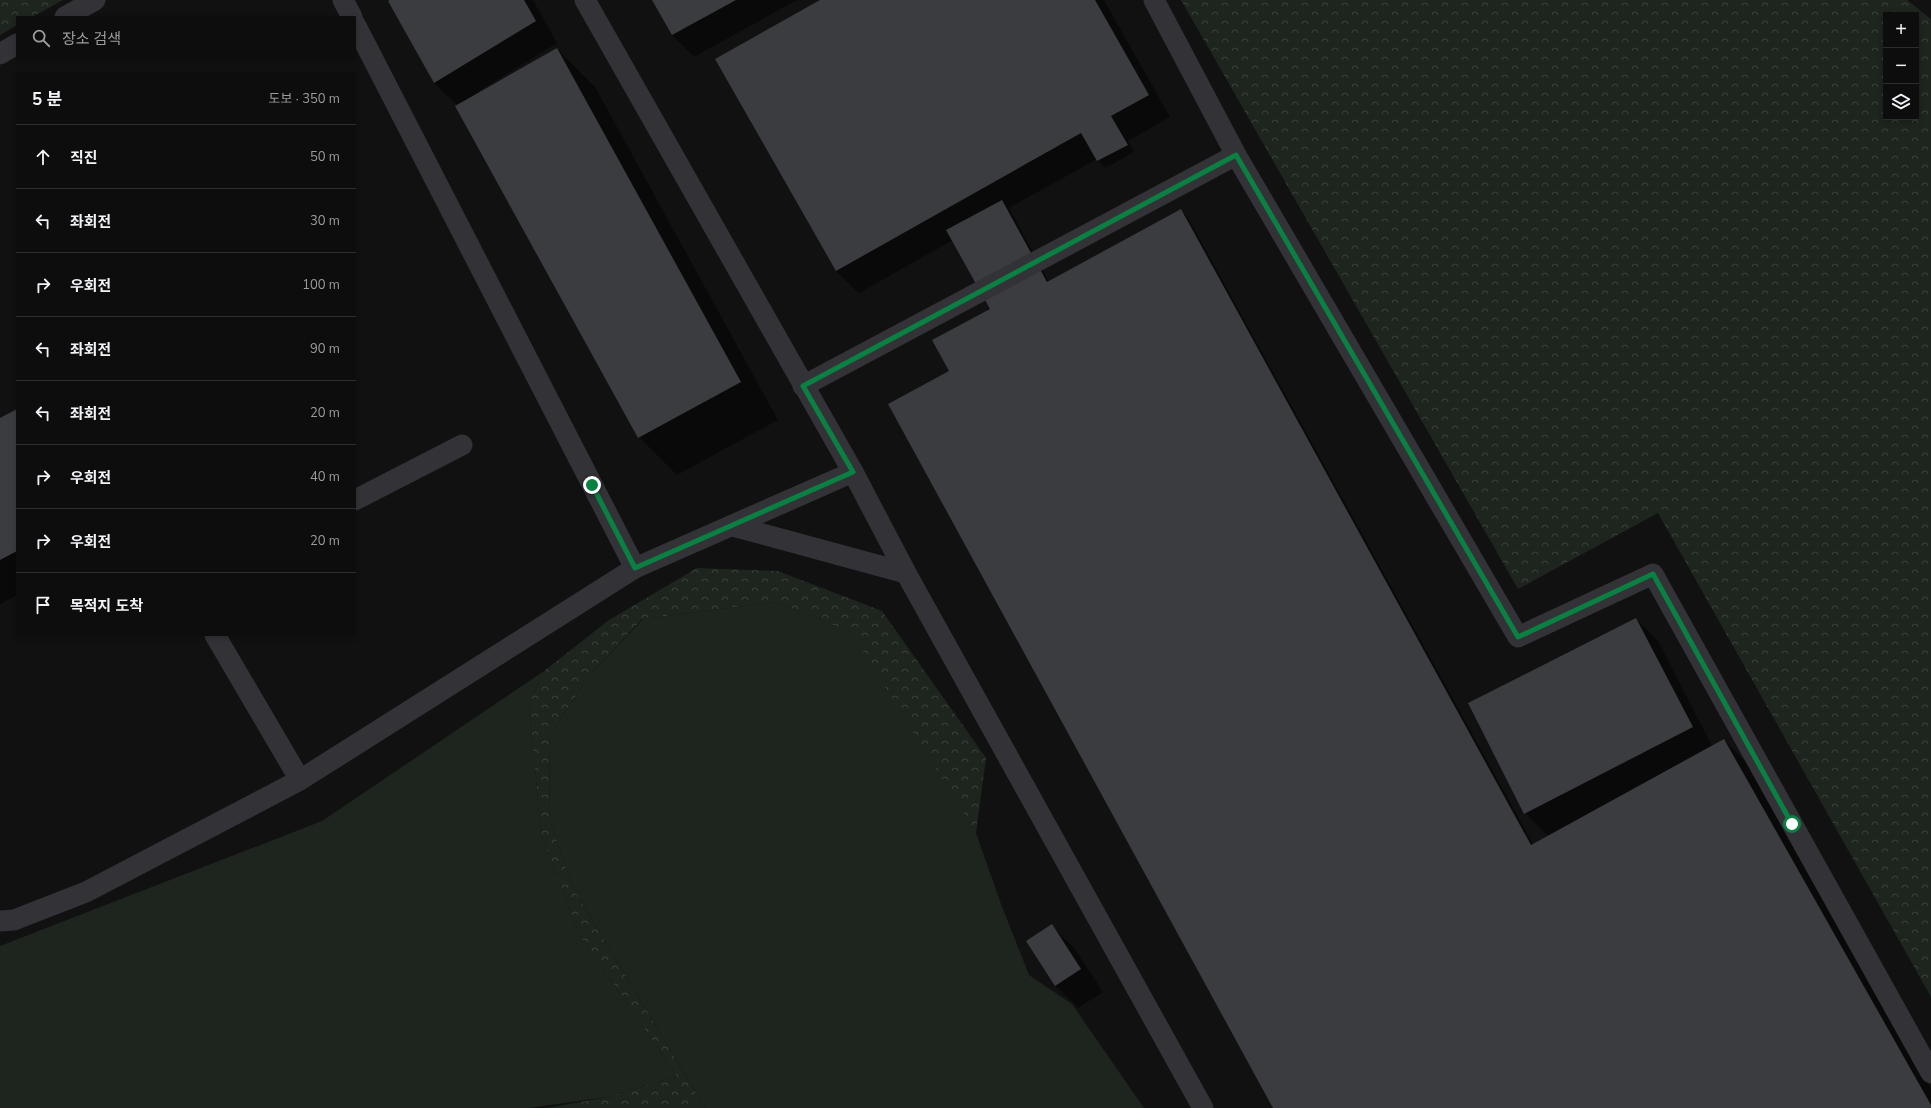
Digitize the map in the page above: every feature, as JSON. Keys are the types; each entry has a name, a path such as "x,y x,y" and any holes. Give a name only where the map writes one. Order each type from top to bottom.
{"lane":[{"path":"67,16 95,0"},
{"path":"343,0 351,16"},
{"path":"585,0 853,472 906,573 1203,1108"},
{"path":"1154,0 1236,155 1518,637 1653,574 1931,1073"},
{"path":"356,26 635,568"},
{"path":"0,54 16,45"},
{"path":"803,386 1236,155"},
{"path":"356,499 462,445"},
{"path":"0,921 14,920 86,892 300,780 635,568 853,472"},
{"path":"733,526 906,573"},
{"path":"216,636 300,780"}],"green space":[{"path":"0,0 63,0 34,16 16,16 16,26 0,35"},
{"path":"1181,0 1907,0 1931,19 1931,997 1658,513 1518,589"},
{"path":"697,568 778,571 882,611 986,758 976,833 851,632 776,602 642,619 589,676 550,735 549,818 573,888 705,1108 547,1108 608,1097 677,1076 580,936 541,834 529,704 544,671 609,620"},
{"path":"776,602 851,632 897,701 976,833 1001,904 1029,975 1072,1004 1144,1108 705,1108 573,888 549,818 550,735 589,676 643,619"},
{"path":"544,671 529,704 541,834 580,936 677,1076 608,1097 528,1108 0,1108 0,946 322,821"}],"building":[{"path":"524,0 536,21 434,83 388,1"},
{"path":"652,0 736,0 672,35"},
{"path":"820,0 1095,0 1149,95 1111,116 1128,145 1097,161 1081,133 836,271 715,59"},
{"path":"557,48 741,382 638,438 455,106"},
{"path":"1002,200 1047,282 1181,209 1531,845 1724,739 1931,1105 1931,1108 1273,1108 888,404 949,371 932,340 990,309 946,230"},
{"path":"16,410 16,552 0,560 0,418"},
{"path":"1636,618 1693,727 1524,814 1468,703"},
{"path":"1052,924 1081,969 1055,986 1026,941"}],"route":[{"path":"592,485 635,568 853,472 803,386 1236,155 1518,637 1653,574 1792,824"}]}
